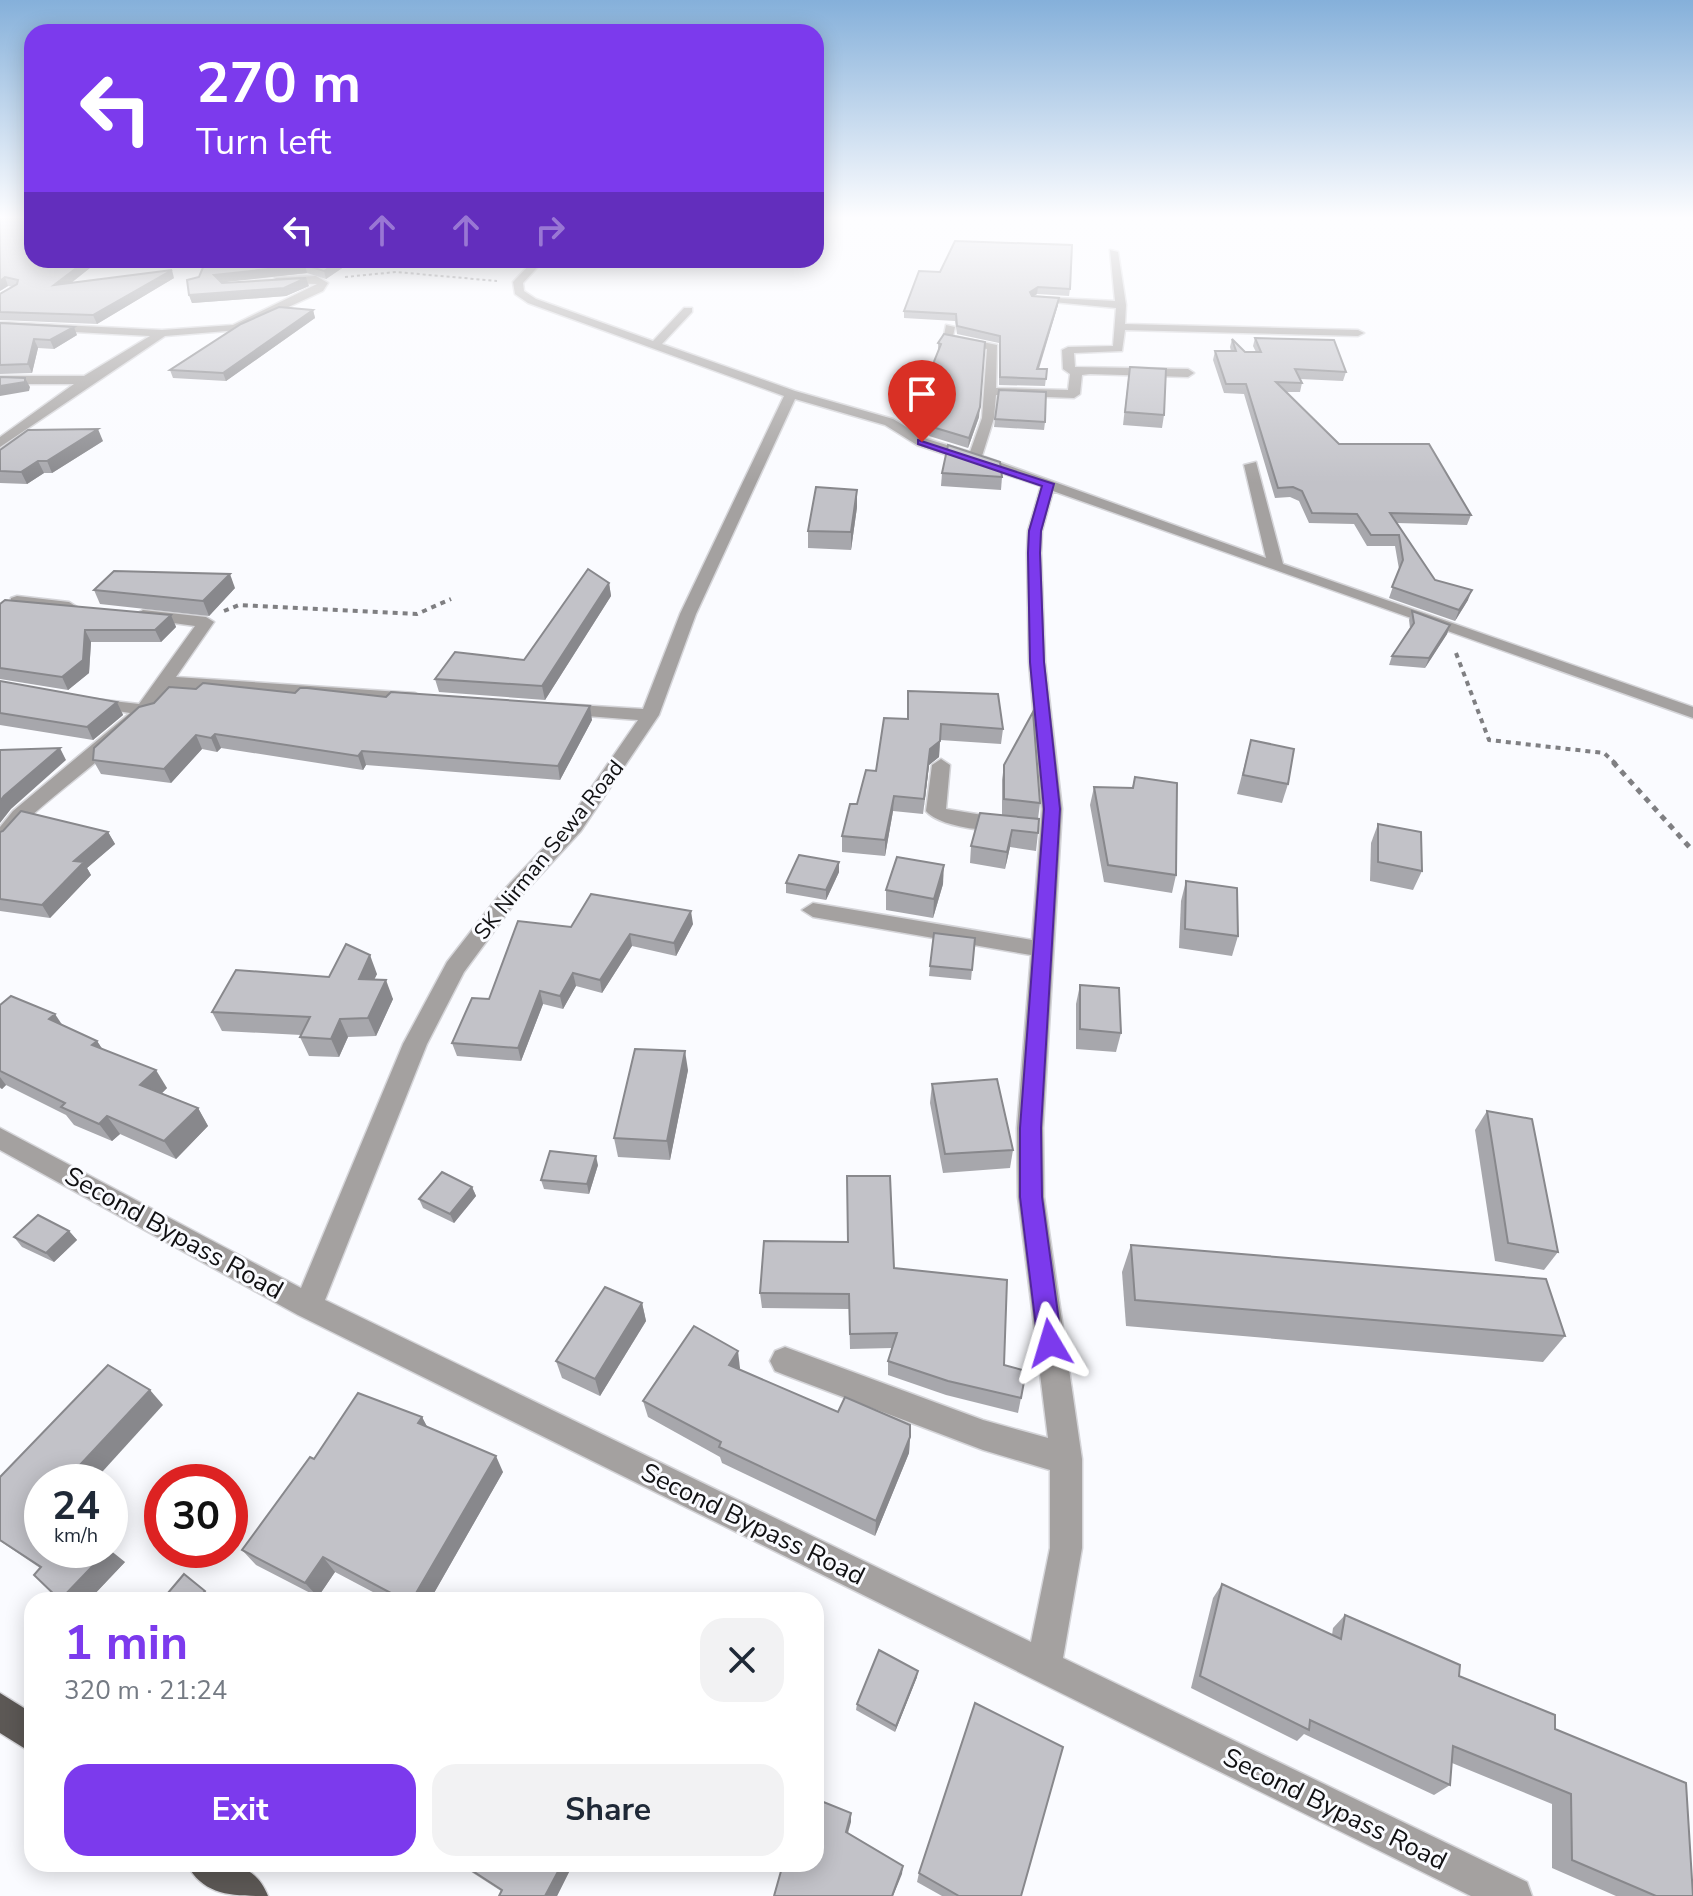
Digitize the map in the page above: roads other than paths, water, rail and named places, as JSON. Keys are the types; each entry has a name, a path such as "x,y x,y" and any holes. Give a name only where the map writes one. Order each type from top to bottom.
{"main road":[{"path":"0,1711 24,1729"},
{"path":"217,1872 249,1896"}],"street":[{"path":"204,345 281,306"},
{"path":"546,306 791,394 889,422 922,442 1693,713"},
{"path":"1121,306 1118,349 1068,350 1069,369 1076,373 1090,370 1188,373"},
{"path":"653,347 688,310"},
{"path":"0,325 162,333 235,328"},
{"path":"950,327 947,338 993,347 988,418 974,459"},
{"path":"1120,327 1358,333"},
{"path":"0,443 87,380 162,333"},
{"path":"139,347 168,347"},
{"path":"990,391 1074,394 1076,373"},
{"path":"0,380 87,380"},
{"name":"SK Nirman Sewa Road","path":"308,1306 415,1044 455,968 507,899 574,827 650,715 688,614 791,394"},
{"path":"1251,465 1275,564"},
{"path":"1044,1666 1066,1548 1066,1459 1031,1197 1030,1128 1044,950 1036,828 1034,553 1035,531 1048,484"},
{"path":"17,601 80,608"},
{"path":"0,840 20,815 144,710 206,622 128,613"},
{"path":"165,682 436,700"},
{"path":"72,699 144,710"},
{"path":"540,707 650,715"},
{"path":"941,765 936,811 945,818 1036,828"},
{"path":"813,910 1044,950"},
{"name":"Second Bypass Road","path":"0,1138 308,1306 1513,1896"},
{"path":"785,1361 983,1435 1066,1459"}]}
